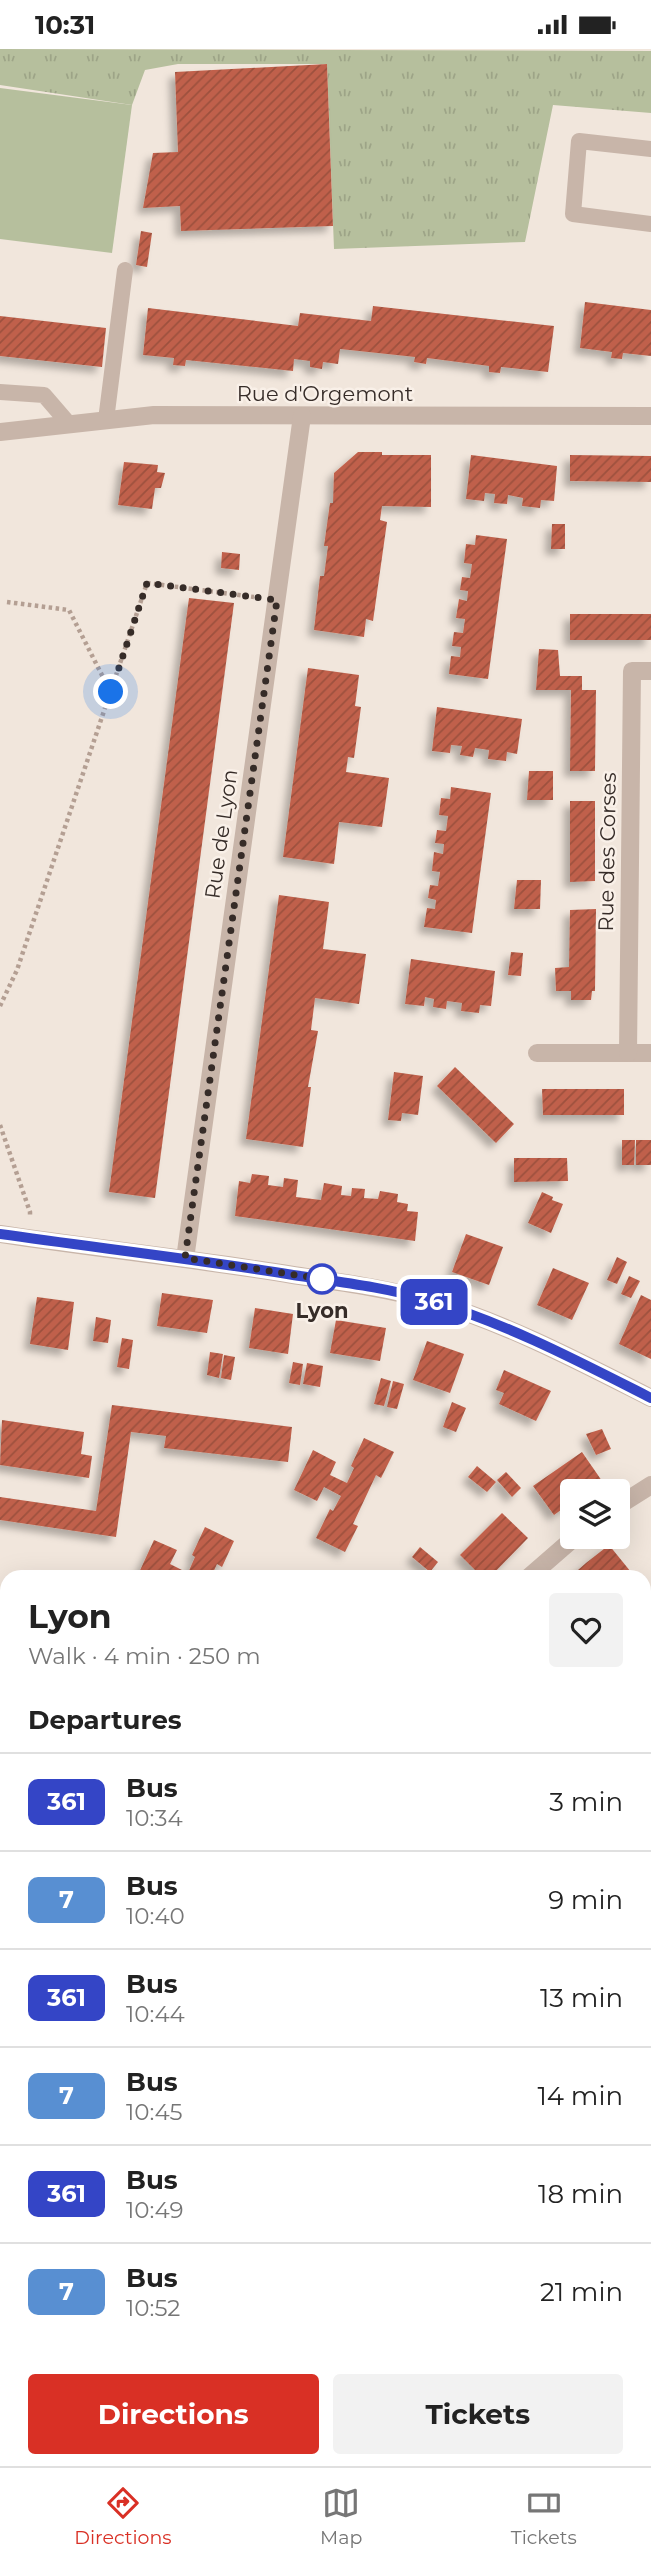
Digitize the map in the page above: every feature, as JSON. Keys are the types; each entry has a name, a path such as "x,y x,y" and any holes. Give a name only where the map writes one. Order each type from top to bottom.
{"street":[{"name":"Rue d'Orgemont","path":"0,432 154,415 651,416"},
{"name":"Rue de Lyon","path":"185,1258 302,416"},
{"name":"Rue des Corses","path":"628,1053 632,671 651,671"},
{"path":"537,1053 651,1053"},
{"path":"0,1234 369,1286 430,1301 513,1332 651,1398"},
{"path":"630,1498 651,1485"},
{"path":"537,1570 561,1549"}],"lane":[{"path":"651,149 579,141 572,214 651,224"},
{"path":"106,420 125,270"},
{"path":"0,392 44,395 69,424"}],"path":[{"path":"0,1006 16,970 147,583 277,600"},
{"path":"7,602 69,610 111,692"},
{"path":"0,1125 30,1212"}],"green space":[{"path":"0,49 651,51 651,113 553,105 525,242 334,249 327,64 178,64 145,70 132,105 0,85"},
{"path":"0,88 132,105 112,253 0,239"}],"building":[{"path":"327,64 333,226 181,231 180,206 143,208 153,153 178,152 175,72"},
{"path":"141,231 152,233 147,267 136,265"},
{"path":"585,302 651,310 651,356 623,353 622,359 611,358 612,352 580,348"},
{"path":"373,306 554,326 548,372 501,367 500,373 489,372 489,366 427,358 426,364 414,362 415,357 340,349 338,364 323,362 322,369 310,367 310,361 294,359 293,371 186,360 185,366 173,365 174,358 143,355 148,308 298,326 300,313 371,321"},
{"path":"0,316 106,328 102,367 0,356"},
{"path":"358,452 431,455 431,507 382,506 380,520 387,522 373,621 366,619 364,637 314,630 320,576 324,576 328,546 324,546 330,503 333,503 334,473"},
{"path":"471,455 557,466 554,501 541,500 540,508 522,506 523,498 508,495 507,504 494,503 495,494 485,493 484,501 466,499"},
{"path":"570,455 651,456 651,482 570,481"},
{"path":"124,462 158,465 157,472 165,473 161,488 155,488 152,509 118,505"},
{"path":"552,524 565,524 565,549 551,549"},
{"path":"476,535 507,539 488,679 449,674 451,656 460,657 461,647 452,646 454,632 463,633 465,619 456,618 459,599 467,601 468,591 460,590 462,577 470,578 472,564 464,563 466,544 475,545"},
{"path":"222,552 240,554 239,570 221,568"},
{"path":"189,598 234,603 155,1198 109,1192"},
{"path":"570,614 651,614 651,640 570,640"},
{"path":"539,649 558,650 560,676 582,676 582,690 596,690 595,771 570,771 571,690 536,690"},
{"path":"308,668 359,675 355,706 361,707 354,758 348,757 346,772 389,778 382,827 339,822 334,864 283,857"},
{"path":"437,707 522,719 517,754 507,752 506,761 488,759 489,750 475,748 473,757 460,755 462,746 451,745 450,753 432,751"},
{"path":"529,771 553,771 553,800 527,800"},
{"path":"451,787 491,793 472,933 424,927 427,908 435,909 436,900 428,898 430,885 438,886 440,872 432,871 434,852 443,854 444,844 435,843 437,830 446,831 448,816 439,815 441,798 450,799"},
{"path":"570,801 595,801 595,881 570,882"},
{"path":"517,880 541,880 540,909 514,909"},
{"path":"279,895 329,902 323,949 366,954 359,1004 315,998 311,1030 318,1031 308,1087 311,1087 303,1147 246,1139"},
{"path":"596,909 595,991 592,991 591,1000 571,1000 571,991 556,991 555,968 569,967 570,910"},
{"path":"511,952 523,953 521,976 508,975"},
{"path":"411,959 495,971 491,1006 480,1005 479,1013 461,1011 462,1003 447,1001 446,1009 433,1007 434,999 425,997 424,1006 405,1004"},
{"path":"455,1067 514,1124 496,1143 437,1086"},
{"path":"394,1072 423,1076 418,1115 402,1113 401,1121 388,1120"},
{"path":"542,1089 624,1089 624,1115 543,1115"},
{"path":"622,1140 635,1140 634,1165 622,1165"},
{"path":"636,1140 651,1140 651,1165 636,1165"},
{"path":"514,1158 567,1158 568,1181 514,1182"},
{"path":"252,1174 269,1176 268,1185 283,1187 284,1178 298,1180 296,1197 321,1200 324,1183 342,1186 341,1195 351,1196 352,1188 365,1189 364,1198 378,1199 380,1191 398,1194 397,1202 408,1204 407,1211 418,1212 415,1241 235,1216 239,1181 250,1183"},
{"path":"542,1192 563,1204 551,1233 528,1223"},
{"path":"466,1234 503,1247 489,1285 452,1272"},
{"path":"617,1257 627,1262 617,1284 607,1280"},
{"path":"553,1268 589,1283 572,1320 537,1305"},
{"path":"629,1276 640,1281 631,1298 621,1294"},
{"path":"162,1293 213,1300 207,1333 157,1326"},
{"path":"641,1295 651,1300 651,1359 619,1344"},
{"path":"37,1297 74,1302 68,1350 30,1344"},
{"path":"255,1308 293,1314 288,1354 249,1348"},
{"path":"96,1317 111,1320 108,1343 93,1341"},
{"path":"336,1320 386,1328 380,1361 330,1353"},
{"path":"122,1338 133,1340 129,1369 117,1367"},
{"path":"427,1341 464,1354 450,1393 413,1380"},
{"path":"210,1352 223,1354 219,1378 207,1375"},
{"path":"224,1355 235,1357 231,1380 221,1378"},
{"path":"293,1362 303,1364 300,1385 289,1383"},
{"path":"307,1363 323,1366 320,1387 303,1384"},
{"path":"504,1370 551,1391 536,1421 499,1404 504,1393 496,1390"},
{"path":"381,1378 391,1381 384,1406 374,1404"},
{"path":"393,1381 404,1384 397,1409 387,1407"},
{"path":"452,1402 466,1408 456,1432 443,1427"},
{"path":"112,1405 292,1427 288,1462 164,1448 166,1436 131,1432 116,1537 0,1520 0,1497 96,1511"},
{"path":"2,1420 84,1432 81,1454 92,1456 89,1478 0,1465"},
{"path":"602,1429 611,1449 596,1455 586,1434"},
{"path":"364,1438 394,1452 381,1478 376,1475 353,1524 358,1526 345,1552 316,1538 330,1509 333,1511 341,1496 324,1487 317,1501 294,1490 313,1450 336,1462 330,1475 347,1483 354,1468 351,1466"},
{"path":"582,1452 601,1479 560,1479 560,1511 554,1515 533,1486"},
{"path":"477,1466 496,1482 487,1492 468,1477"},
{"path":"506,1472 521,1488 512,1497 497,1480"},
{"path":"502,1513 528,1538 497,1570 475,1570 460,1555"},
{"path":"205,1527 234,1541 222,1567 217,1564 214,1570 189,1570 195,1557 192,1555"},
{"path":"154,1540 177,1550 170,1564 182,1570 140,1570"},
{"path":"420,1547 438,1562 432,1570 428,1570 412,1557"},
{"path":"604,1549 612,1549 629,1570 578,1570"}],"bus line":[{"name":"361","path":"0,1234 100,1249 149,1253 390,1290 487,1321 651,1398"}],"place":[{"name":"Lyon","path":"322,1279"}],"route":[{"path":"111,692 147,583 277,600 185,1258 322,1279"}]}
